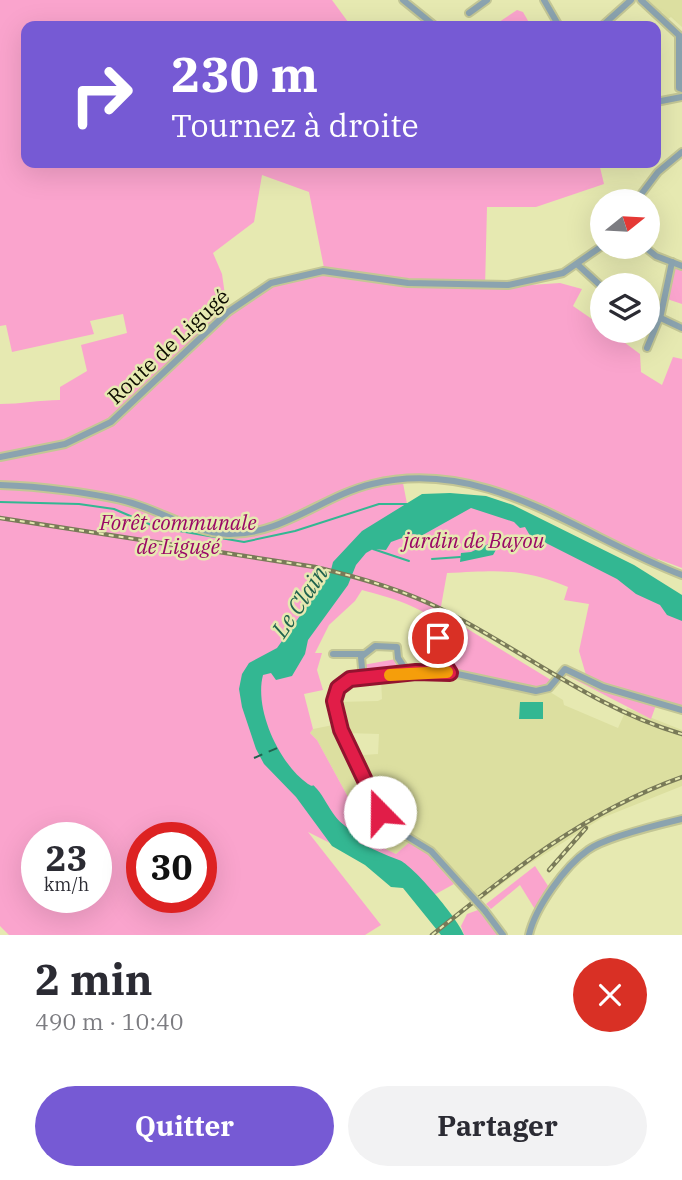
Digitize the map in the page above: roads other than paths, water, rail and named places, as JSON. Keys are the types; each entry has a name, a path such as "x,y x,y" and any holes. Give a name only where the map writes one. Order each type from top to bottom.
{"street":[{"path":"403,0 429,21"},
{"path":"469,13 487,0"},
{"path":"544,0 556,21"},
{"path":"608,21 631,0"},
{"path":"641,0 681,37 679,88 682,89"},
{"path":"661,101 682,97"},
{"path":"645,189 658,172 682,152"},
{"name":"Route de Ligugé","path":"0,457 65,444 111,422 228,312 271,283 323,271 408,283 508,285 545,279 578,265 590,256"},
{"path":"660,258 682,266"},
{"path":"672,262 660,318 682,328"},
{"path":"578,265 590,276"},
{"path":"647,348 649,343"},
{"path":"0,485 116,499 206,530 228,534 279,525 338,496 372,484 440,477 486,486 527,502 607,543 682,575"},
{"path":"428,622 437,631 441,659 450,673"},
{"path":"333,653 363,654 375,646 396,645 398,658 408,673"},
{"path":"363,654 363,679"},
{"path":"503,935 485,911 431,852 396,829 380,812 364,774 345,741 335,711 334,701 340,684 350,679 408,673 450,673 536,691 549,689 565,669 603,687 682,710"},
{"path":"529,935 537,912 551,891 588,850 682,819"}],"waterway":[{"path":"0,502 79,504 114,509 156,527 244,542 295,531 379,504 407,504"},
{"path":"373,549 409,561"},
{"path":"432,559 460,557"}],"railway":[{"path":"0,518 315,567 379,584 441,609 618,709 682,734"},
{"path":"432,935 520,866 581,825 613,807 682,777"},
{"path":"549,870 586,828"}],"park label":[{"name":"Forêt communale de Ligugé","path":"178,534"},
{"name":"jardin de Bayou","path":"474,540"}],"water label":[{"name":"Le Clain","path":"299,601"}]}
